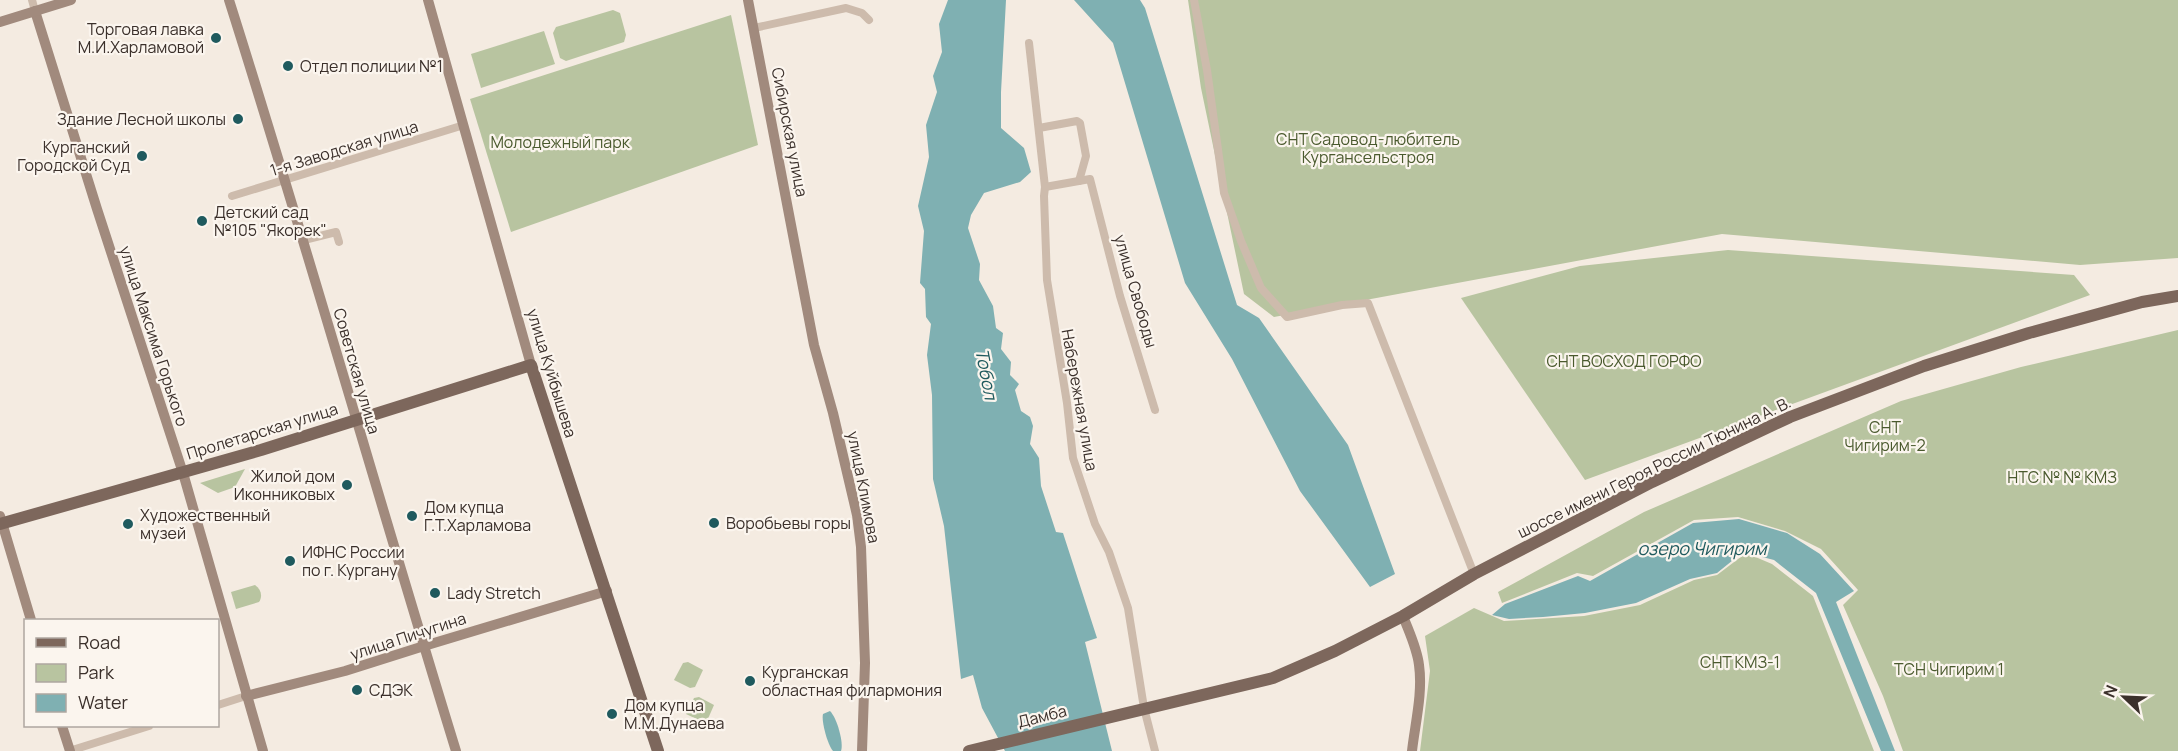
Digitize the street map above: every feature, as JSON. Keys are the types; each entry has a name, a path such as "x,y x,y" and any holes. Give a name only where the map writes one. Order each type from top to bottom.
{"main road":[{"name":"шоссе имени Героя России Тюнина А. В.","path":"1144,708 1273,678 1335,651 1403,616 1474,574 1652,483 1790,417 1935,362 2142,302 2178,296"},
{"name":"Пролетарская улица","path":"1,521 183,473 531,365"},
{"name":"улица Куйбышева","path":"531,365 658,751"},
{"name":"Дамба","path":"972,750 1144,708"}],"street":[{"path":"0,22 34,5 71,0"},
{"name":"Советская улица","path":"229,0 286,180 355,419 456,751"},
{"name":"улица Куйбышева","path":"428,0 531,365"},
{"name":"Сибирская улица","path":"748,0 801,270"},
{"path":"1194,0 1224,193 1240,241 1261,288 1287,317 1342,305 1368,303 1474,574"},
{"name":"улица Максима Горького","path":"34,5 97,209 183,473 263,751"},
{"path":"754,28 846,8 861,13 869,20"},
{"name":"Набережная улица","path":"1029,43 1046,187 1044,196 1047,280 1067,403 1073,458 1095,524 1109,552 1128,608 1144,708 1155,751"},
{"path":"1039,128 1077,121 1080,123 1086,156 1079,181 1046,187"},
{"name":"1-я Заводская улица","path":"232,196 464,125"},
{"name":"улица Свободы","path":"1079,181 1090,179 1120,296 1155,410"},
{"path":"304,240 336,232 339,242"},
{"name":"улица Климова","path":"801,270 814,345 838,432 857,515 861,547 865,663 862,751"},
{"path":"1,521 30,619"},
{"name":"улица Пичугина","path":"219,705 345,671 607,591"},
{"path":"1403,616 1416,651 1420,680 1412,751"},
{"path":"62,727 70,751 145,727"}],"green space":[{"name":"СНТ Садовод-любитель Кургансельстроя","path":"1188,0 2178,0 2178,258 2080,265 1722,234 1274,317 1244,294 1201,88"},
{"path":"613,10 620,13 626,35 624,42 566,61 560,58 553,33 556,27"},
{"name":"Молодежный парк","path":"731,15 758,145 511,232 470,99"},
{"path":"544,31 555,64 481,88 471,54"},
{"name":"СНТ ВОСХОД ГОРФО","path":"1728,250 2074,275 2090,295 1585,480 1461,298 1580,266"},
{"path":"2178,330 2178,751 1903,751 1883,696 1843,605 1858,590 1821,549 1785,531 1738,517 1694,520 1593,576 1577,573 1502,603 1498,592 1644,512 1901,401 2021,367"},
{"path":"245,469 235,487 218,493 200,483"},
{"name":"СНТ КМЗ-1","path":"1746,553 1772,564 1813,596 1874,751 1420,751 1430,671 1425,636 1474,608 1504,621 1584,616 1640,605 1694,580 1717,575"},
{"path":"255,585 261,593 259,602 236,609 231,592"},
{"path":"688,662 703,670 695,687 690,688 674,680 683,663"},
{"path":"699,697 714,705 707,721 703,722 686,714 694,698"}],"water":[{"name":"Тобол","path":"948,0 1006,0 1001,128 1024,148 1031,172 1020,182 984,193 971,215 968,228 980,264 979,280 993,306 996,328 1003,333 1001,349 1011,362 1010,375 1019,384 1015,390 1021,411 1030,417 1033,426 1030,444 1039,458 1041,486 1056,532 1063,533 1097,638 1085,642 1112,751 1005,751 982,708 973,675 961,679 944,526 933,479 932,395 927,355 931,324 926,317 925,289 920,283 924,231 918,206 929,157 926,125 937,92 933,76 942,52 939,24"},
{"path":"1074,0 1140,0 1145,8 1237,305 1259,318 1348,445 1395,574 1370,587 1300,491 1232,359 1185,283 1113,43"},
{"name":"озеро Чигирим","path":"1739,519 1787,533 1820,554 1854,591 1836,602 1895,751 1881,751 1816,593 1774,560 1743,552 1717,573 1690,579 1636,603 1585,613 1509,619 1492,615 1505,604 1578,576 1590,581 1693,523"},
{"path":"830,711 839,731 842,742 841,751 833,751 825,733 823,714"}],"place":[{"name":"Торговая лавка М.И.Харламовой","path":"216,38"},
{"name":"Отдел полиции №1","path":"288,66"},
{"name":"Здание Лесной школы","path":"238,119"},
{"name":"Курганский Городской Суд","path":"142,156"},
{"name":"Детский сад №105 \"Якорек\"","path":"202,221"},
{"name":"Жилой дом Иконниковых","path":"347,485"},
{"name":"Дом купца Г.Т.Харламова","path":"412,516"},
{"name":"Воробьевы горы","path":"714,523"},
{"name":"Художественный музей","path":"128,524"},
{"name":"ИФНС России по г. Кургану","path":"290,561"},
{"name":"Lady Stretch","path":"435,593"},
{"name":"Курганская областная филармония","path":"750,681"},
{"name":"СДЭК","path":"357,690"},
{"name":"Дом купца М.М.Дунаева","path":"612,714"}],"park label":[{"name":"СНТ Чигирим-2","path":"1885,436"},
{"name":"НТС № № КМЗ","path":"2062,477"},
{"name":"ТСН Чигирим 1","path":"1949,669"}]}
